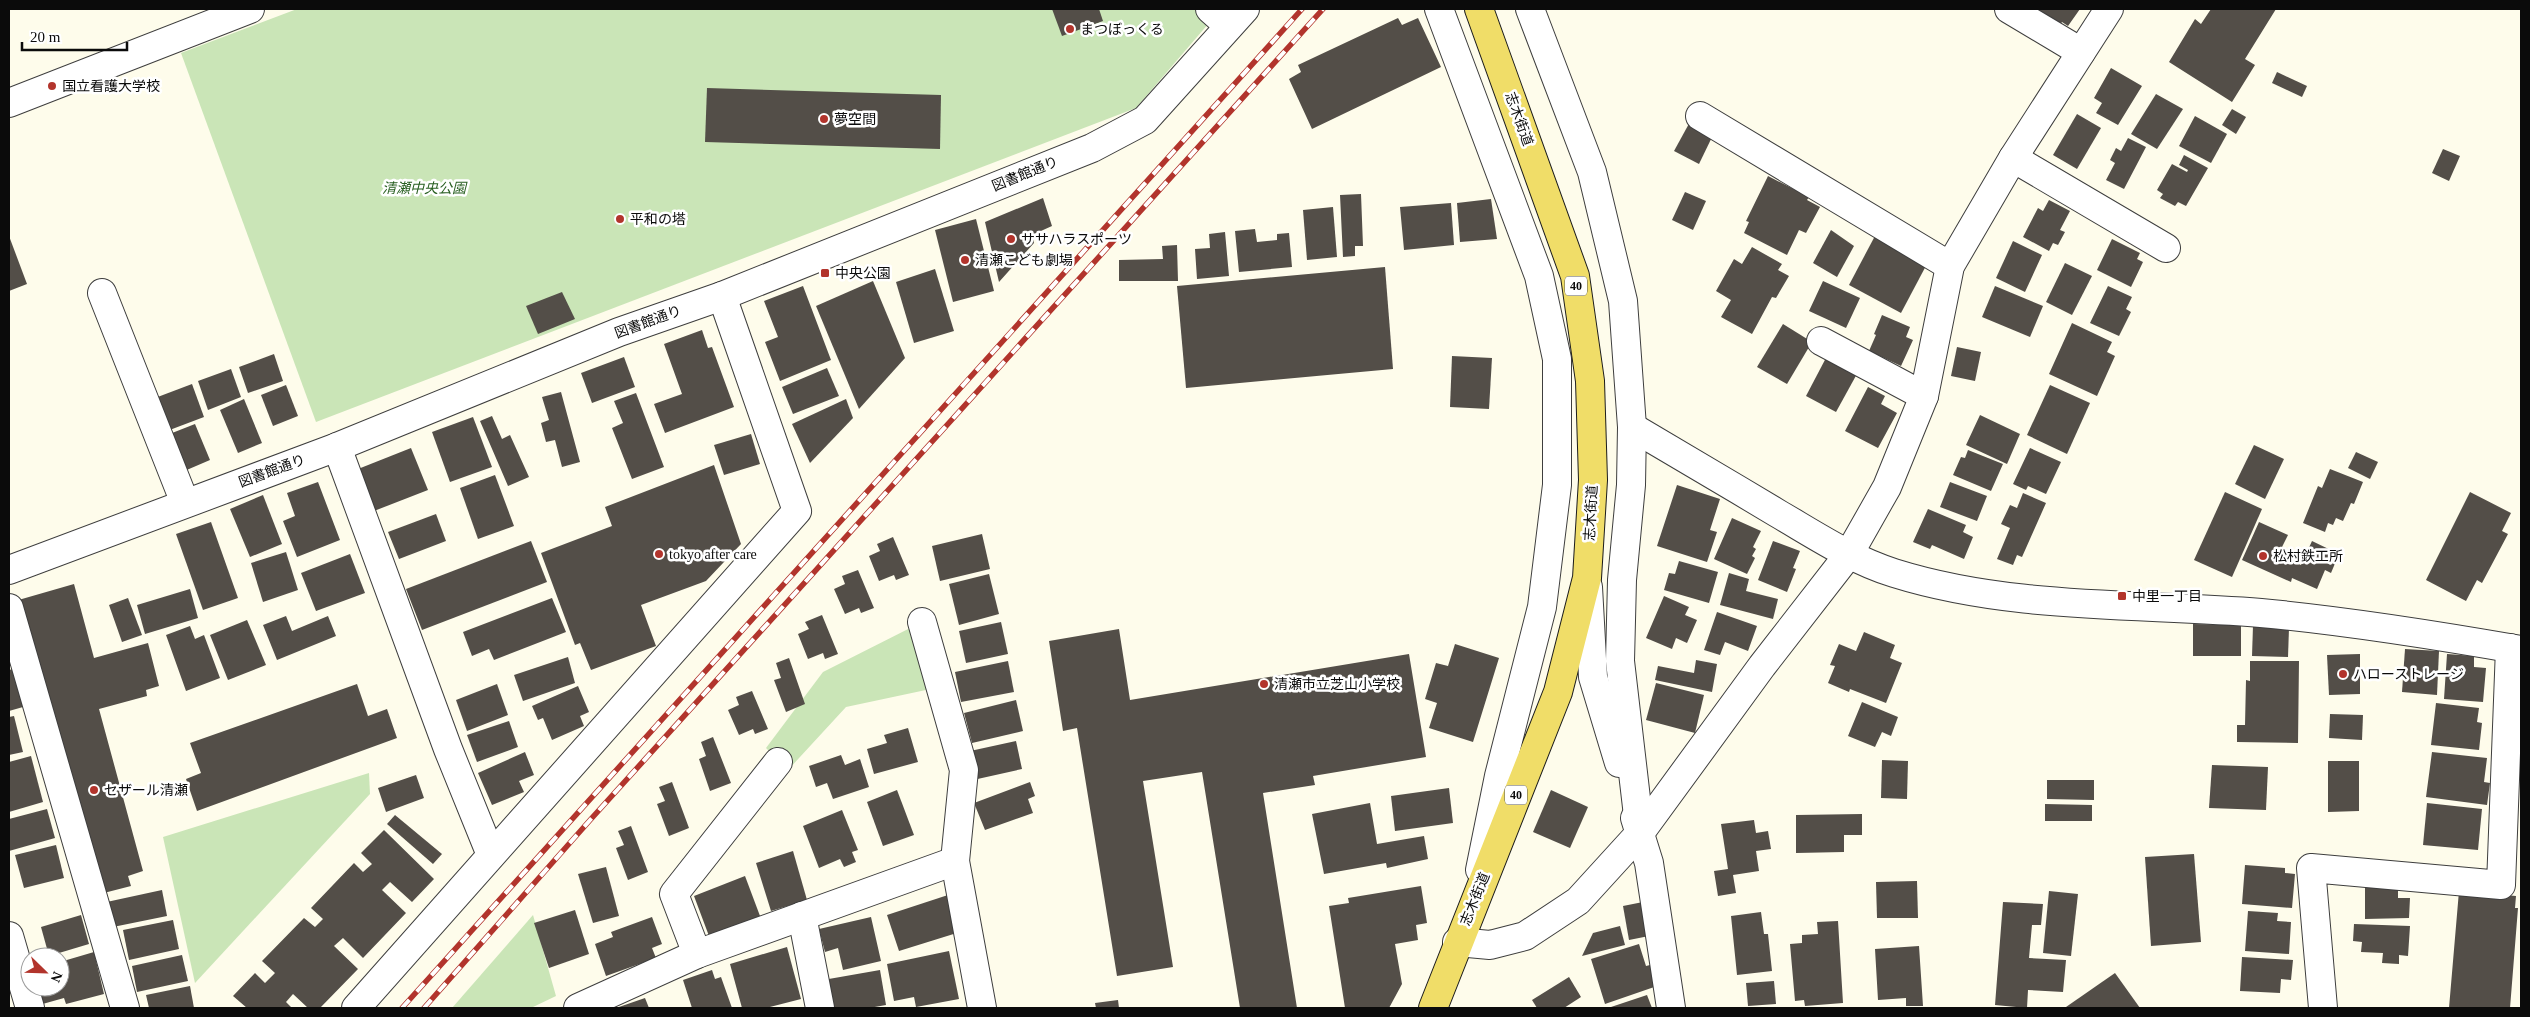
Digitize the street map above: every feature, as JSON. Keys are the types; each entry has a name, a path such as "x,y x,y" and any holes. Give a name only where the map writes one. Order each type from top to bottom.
{"main road":[{"name":"志木街道","path":"1433,1008 1457,942 1558,692 1587,578 1593,480 1590,381 1575,276 1479,9"}],"street":[{"path":"9,103 250,9"},
{"path":"1439,9 1539,276 1557,358 1557,485 1542,607 1499,776 1474,901"},
{"path":"1530,9 1592,172 1621,292 1632,427 1632,485 1622,580 1620,661 1640,833"},
{"path":"2009,9 2081,52"},
{"path":"1457,942 1490,945 1525,936 1578,901 1640,833 1762,666 1848,554 1887,487 1924,396 1950,266 2013,158 2109,9"},
{"name":"図書館通り","path":"9,570 337,447 620,332 722,296 1092,148 1145,120 1228,15"},
{"path":"1700,116 1950,266"},
{"path":"2013,158 2166,248"},
{"path":"102,293 185,503"},
{"path":"356,1008 797,511 722,296"},
{"path":"1821,341 1924,396"},
{"path":"1632,427 1848,554 1893,572 1937,584 1996,594 2085,603 2261,613 2347,622 2516,649 2501,885 2311,868 2323,1008"},
{"path":"337,447 448,749 491,855"},
{"path":"1587,578 1593,677 1649,863 1671,1008"},
{"path":"9,608 125,1008"},
{"path":"922,622 964,770 955,861 982,1008"},
{"path":"697,954 674,894 778,762"},
{"path":"578,1008 697,954 955,861"},
{"path":"802,916 820,1008"},
{"path":"9,936 30,1008"}],"green space":[{"name":"清瀬中央公園","path":"297,9 1221,9 1136,108 316,422 181,53"},
{"path":"922,622 940,687 846,707 788,770 766,748 823,672"},
{"path":"369,773 370,794 195,983 163,837"},
{"path":"533,915 556,996 531,1008 452,1008"}],"building":[{"name":"まつぼっくる","path":"1052,9 1099,9 1103,21 1062,36"},
{"path":"2038,9 2080,9 2068,26 2062,22 2059,26 2036,12"},
{"path":"2211,9 2276,9 2245,59 2255,65 2232,102 2169,62 2195,19 2201,24"},
{"path":"1398,18 1402,25 1418,18 1441,67 1312,129 1289,79 1301,72 1298,65"},
{"path":"2111,68 2142,86 2118,125 2096,113 2102,103 2094,98"},
{"path":"2277,72 2307,86 2302,97 2272,83"},
{"path":"707,88 941,95 940,149 705,142"},
{"path":"2156,94 2183,109 2157,149 2131,134"},
{"path":"2232,109 2246,117 2236,134 2222,125"},
{"path":"2077,114 2101,128 2077,169 2053,155"},
{"path":"2195,116 2227,134 2211,163 2179,146"},
{"path":"1691,120 1714,133 1699,164 1674,151"},
{"path":"2128,138 2146,147 2124,189 2106,180 2115,163 2110,160 2116,148 2121,151"},
{"path":"2443,149 2460,156 2449,181 2432,173"},
{"path":"2184,155 2208,168 2186,206 2178,202 2175,206 2160,198 2163,194 2157,190 2172,164 2187,172 2188,170 2179,165"},
{"path":"1768,176 1809,197 1807,200 1820,207 1806,233 1799,230 1787,255 1744,233 1749,222 1746,221"},
{"path":"1685,192 1706,201 1693,230 1672,220"},
{"path":"1361,194 1363,246 1355,246 1355,256 1343,257 1340,195"},
{"name":"ササハラスポーツ","path":"1043,198 1052,226 1032,235 1034,243 999,282 985,222"},
{"path":"1491,199 1497,239 1460,242 1457,203"},
{"path":"2049,200 2070,211 2060,230 2065,232 2058,245 2053,243 2049,251 2023,237 2038,208 2043,211"},
{"path":"1451,203 1454,245 1404,250 1400,207"},
{"path":"1333,207 1337,257 1307,260 1303,210"},
{"name":"清瀬こども劇場","path":"976,219 994,291 953,302 935,230"},
{"path":"1255,229 1257,242 1277,240 1277,234 1289,233 1292,267 1239,272 1235,231"},
{"path":"1831,230 1854,246 1837,277 1813,263"},
{"path":"1225,232 1229,276 1197,279 1195,249 1210,248 1209,234"},
{"path":"1876,234 1928,262 1901,313 1849,285"},
{"path":"9,236 27,284 9,291"},
{"path":"2112,239 2140,253 2137,259 2143,262 2131,287 2097,270"},
{"path":"2013,241 2042,255 2025,292 1996,278"},
{"path":"1177,245 1178,281 1119,281 1119,260 1163,259 1162,246"},
{"path":"1752,247 1782,264 1778,270 1789,276 1776,298 1772,297 1752,334 1721,317 1731,300 1716,291 1734,259 1742,264"},
{"path":"2065,263 2092,276 2072,315 2046,302"},
{"path":"1385,267 1393,369 1186,388 1177,286"},
{"path":"935,269 954,331 914,343 896,282"},
{"path":"873,281 905,358 859,409 816,306"},
{"path":"1823,281 1860,298 1846,328 1809,311"},
{"path":"803,286 831,360 780,381 765,342 778,337 764,301"},
{"path":"1995,286 2043,306 2030,337 1982,317"},
{"path":"2108,286 2132,297 2126,309 2131,312 2119,336 2090,323"},
{"path":"562,292 575,319 538,334 526,306"},
{"path":"1882,315 1910,327 1906,337 1913,340 1901,366 1869,351"},
{"path":"2072,323 2112,342 2107,352 2115,356 2097,396 2049,374"},
{"path":"1783,324 1812,342 1787,384 1757,367"},
{"path":"702,330 708,348 712,347 734,407 665,433 654,404 682,394 664,344"},
{"path":"1957,347 1981,352 1975,381 1951,376"},
{"path":"274,354 283,381 248,393 239,367"},
{"path":"1452,356 1492,358 1489,409 1450,407"},
{"path":"1827,356 1858,372 1836,412 1806,396"},
{"path":"624,357 635,387 592,403 581,373"},
{"path":"827,368 839,396 793,414 782,387"},
{"path":"231,369 241,397 208,410 198,381"},
{"path":"192,384 204,417 167,431 155,398"},
{"path":"286,385 298,416 273,426 261,395"},
{"path":"2050,385 2090,403 2067,454 2027,435"},
{"path":"1868,387 1885,396 1881,404 1897,413 1878,448 1845,431"},
{"path":"561,392 580,462 562,467 555,440 546,442 541,423 549,420 542,397"},
{"path":"636,393 664,467 632,479 612,428 623,423 614,401"},
{"path":"244,399 262,443 238,453 220,410"},
{"path":"846,399 853,418 810,463 792,424"},
{"path":"1980,415 2020,434 2007,464 1966,445"},
{"path":"492,416 502,439 510,435 529,477 508,486 480,421"},
{"path":"473,417 492,467 450,482 432,432"},
{"path":"195,424 210,460 182,472 167,435"},
{"path":"751,434 760,464 724,475 714,445"},
{"path":"2254,445 2284,459 2265,499 2235,484"},
{"path":"411,448 428,490 374,511 358,469"},
{"path":"2030,448 2061,462 2046,494 2028,486 2026,490 2013,484"},
{"path":"1968,450 2003,464 1991,491 1953,475 1961,457 1965,458"},
{"path":"2356,452 2378,462 2370,479 2348,468"},
{"path":"714,465 741,544 706,581 641,605 656,646 591,670 580,643 575,645 541,553 612,526 605,507"},
{"path":"2330,469 2363,482 2354,504 2351,503 2343,521 2336,518 2333,525 2328,523 2325,532 2303,523 2318,486 2322,488"},
{"path":"495,475 514,526 478,539 460,488"},
{"path":"318,482 340,540 297,557 283,521 295,516 287,493"},
{"path":"1950,482 1987,496 1977,521 1940,507"},
{"path":"1677,485 1720,499 1710,530 1717,532 1707,562 1657,546"},
{"path":"2225,492 2262,509 2232,577 2194,560"},
{"path":"2470,492 2511,513 2502,531 2508,534 2482,583 2477,580 2466,601 2426,580"},
{"path":"2023,493 2046,503 2022,557 2017,555 2013,565 1997,559 2010,528 2001,524 2010,505 2017,508"},
{"path":"263,495 282,544 250,557 230,509"},
{"path":"1928,509 1966,525 1963,532 1973,537 1964,559 1932,545 1930,549 1913,542"},
{"path":"436,514 446,541 399,559 388,532"},
{"path":"1732,518 1761,531 1753,547 1756,549 1752,556 1755,558 1747,574 1714,559"},
{"path":"211,522 238,598 203,610 176,534"},
{"path":"2259,522 2288,535 2278,555 2301,565 2312,541 2339,554 2331,573 2325,570 2317,589 2292,578 2291,582 2242,560"},
{"path":"982,534 990,569 940,581 932,546"},
{"path":"893,537 909,575 896,580 894,575 879,581 869,556 880,551 877,544"},
{"path":"531,541 547,582 422,630 406,589"},
{"path":"1773,541 1800,551 1793,568 1796,569 1787,592 1758,580"},
{"path":"286,552 298,590 263,602 251,563"},
{"path":"350,554 365,593 316,611 301,573"},
{"path":"1679,561 1718,572 1709,603 1664,590 1669,573 1675,574"},
{"path":"858,570 874,608 861,613 859,608 845,614 834,589 845,584 842,576"},
{"path":"1729,573 1749,579 1746,591 1778,599 1773,619 1720,605"},
{"path":"989,574 999,614 959,625 949,584"},
{"name":"セザール清瀬","path":"74,584 94,658 148,643 159,686 146,690 147,696 99,709 143,871 128,876 131,886 96,895 15,601"},
{"path":"190,589 198,618 145,634 137,605"},
{"path":"1664,596 1689,607 1685,615 1697,620 1687,643 1676,638 1672,649 1646,638"},
{"path":"128,598 142,635 122,642 109,605"},
{"path":"552,598 566,632 494,660 489,649 472,656 463,632"},
{"path":"1717,612 1757,626 1748,651 1725,642 1720,655 1704,650"},
{"path":"822,615 838,654 825,659 823,653 808,659 798,634 809,629 805,622"},
{"path":"286,616 292,631 328,616 336,636 277,660 263,625"},
{"path":"247,620 266,665 228,680 210,635"},
{"path":"1001,622 1008,654 966,663 959,631"},
{"path":"2193,624 2241,625 2241,656 2193,656"},
{"path":"190,626 195,639 204,635 220,678 186,691 166,635"},
{"path":"2253,626 2289,628 2288,657 2252,656"},
{"path":"1119,629 1130,700 1409,654 1426,757 1313,776 1315,785 1263,793 1297,1008 1240,1008 1202,772 1143,781 1173,967 1117,976 1077,728 1063,731 1049,641"},
{"path":"1864,632 1895,645 1890,658 1902,663 1886,703 1850,689 1849,692 1828,683 1835,666 1830,665 1839,644 1856,651"},
{"path":"1455,644 1499,658 1473,742 1429,728 1437,703 1425,699 1436,663 1448,666"},
{"path":"2405,649 2439,651 2437,695 2402,692"},
{"path":"2360,654 2360,694 2329,695 2327,655"},
{"path":"2447,654 2474,656 2474,667 2486,668 2483,702 2444,699"},
{"path":"568,657 575,683 523,701 514,675"},
{"path":"789,658 805,704 786,712 774,680 781,678 776,663"},
{"path":"1696,660 1717,664 1712,692 1655,680 1658,666 1694,673"},
{"path":"1008,661 1014,692 961,702 955,672"},
{"path":"2250,661 2299,661 2298,743 2237,742 2237,725 2245,725 2246,680 2250,681"},
{"path":"13,669 23,707 9,711 9,670"},
{"path":"1656,683 1704,695 1695,733 1646,720"},
{"path":"357,684 368,716 387,709 397,738 197,811 186,779 201,773 190,743"},
{"path":"497,684 508,715 467,731 456,700"},
{"path":"578,686 589,712 580,716 584,726 552,740 543,718 538,720 532,706"},
{"path":"752,691 768,729 755,734 753,729 739,735 728,710 739,705 736,697"},
{"path":"1016,700 1023,731 972,743 964,713"},
{"path":"1862,702 1898,717 1891,736 1882,732 1875,747 1848,736"},
{"path":"2436,703 2479,708 2477,722 2482,723 2479,750 2431,745"},
{"path":"2330,714 2363,715 2362,740 2329,738"},
{"path":"14,716 23,752 9,755 9,717"},
{"path":"509,721 518,747 477,762 467,735"},
{"path":"908,728 918,762 874,774 867,749 887,743 884,735"},
{"path":"713,737 731,783 710,791 699,759 706,756 701,742"},
{"path":"1016,741 1022,769 973,780 961,753"},
{"path":"525,752 534,775 519,781 524,792 492,805 478,773"},
{"path":"2432,752 2487,758 2484,782 2490,783 2487,805 2426,797"},
{"path":"841,755 845,765 860,759 869,787 833,799 827,783 816,787 809,766"},
{"path":"31,756 43,802 9,812 9,762"},
{"path":"1882,760 1908,761 1907,799 1881,798"},
{"path":"2328,761 2359,761 2359,811 2328,812"},
{"path":"2212,765 2268,767 2266,810 2209,808"},
{"path":"416,775 424,798 386,812 378,788"},
{"path":"2047,780 2094,780 2094,800 2047,799"},
{"path":"672,782 689,828 669,836 657,804 665,801 659,787"},
{"path":"1030,782 1035,796 1028,799 1033,813 985,830 974,803"},
{"path":"1449,788 1453,823 1395,831 1391,796"},
{"path":"897,790 914,835 883,846 867,802"},
{"path":"1551,790 1588,807 1570,848 1533,832"},
{"path":"1370,803 1377,844 1424,836 1428,859 1387,868 1386,863 1324,874 1312,814"},
{"path":"2427,803 2482,809 2478,850 2423,845"},
{"path":"2045,804 2092,805 2092,821 2045,821"},
{"path":"47,809 55,838 9,851 9,819"},
{"path":"842,810 858,850 852,852 856,862 844,867 840,859 819,868 803,826"},
{"path":"1862,814 1862,835 1844,835 1844,852 1796,853 1796,815"},
{"path":"395,815 442,854 433,864 387,824"},
{"path":"1754,820 1756,833 1768,831 1771,849 1756,851 1759,871 1733,875 1736,893 1718,896 1714,871 1728,869 1721,824"},
{"path":"631,826 648,872 628,880 616,848 624,845 618,831"},
{"path":"384,830 434,879 412,902 390,882 382,890 406,913 363,958 343,938 334,946 358,969 320,1008 308,1008 293,994 286,1002 292,1008 247,1008 233,996 255,973 265,983 275,973 262,961 304,918 315,927 323,919 311,908 354,863 363,872 372,864 361,853"},
{"path":"56,845 64,878 24,888 15,855"},
{"path":"793,851 807,900 771,911 756,863"},
{"path":"2194,854 2201,942 2151,946 2145,857"},
{"path":"2245,865 2285,868 2285,873 2295,874 2292,908 2242,904"},
{"path":"606,867 619,916 593,923 578,874"},
{"path":"745,876 760,916 709,936 694,896"},
{"path":"2365,877 2398,877 2398,898 2410,898 2409,918 2365,919"},
{"path":"1917,881 1918,918 1877,918 1876,882"},
{"path":"1421,886 1427,923 1416,925 1418,940 1395,944 1402,984 1389,1008 1345,1008 1329,906 1349,903 1348,898"},
{"path":"162,890 167,916 108,928 102,903"},
{"path":"2049,891 2078,894 2071,956 2043,953"},
{"path":"2459,891 2516,896 2515,908 2518,908 2510,1008 2449,1008"},
{"path":"948,895 960,932 899,951 887,915"},
{"path":"1643,902 1649,936 1629,940 1623,906"},
{"path":"2003,902 2043,904 2041,925 2032,925 2029,958 2066,960 2063,992 2028,990 2027,1008 1995,1005"},
{"path":"575,910 589,954 549,968 534,923"},
{"path":"2248,911 2278,913 2277,921 2291,922 2289,954 2245,951"},
{"path":"1761,912 1764,934 1768,934 1772,971 1737,975 1731,916"},
{"path":"81,915 89,944 70,950 70,947 47,947 41,927"},
{"path":"652,917 662,944 652,948 656,958 606,976 595,944 613,937 611,932"},
{"path":"871,917 881,961 843,970 838,948 825,952 819,929"},
{"path":"173,920 179,949 129,960 123,930"},
{"path":"1838,921 1843,1003 1805,1006 1804,1000 1795,1001 1790,944 1802,943 1802,935 1818,934 1817,922"},
{"path":"2354,924 2410,926 2408,956 2399,955 2399,964 2382,963 2383,953 2361,952 2362,942 2353,941"},
{"path":"1620,926 1625,945 1582,956 1593,933"},
{"path":"1639,944 1646,966 1654,964 1660,985 1605,1004 1591,959"},
{"path":"1919,946 1923,1006 1906,1006 1906,998 1878,1000 1875,949"},
{"path":"787,947 801,999 766,1008 742,1008 730,964"},
{"path":"949,951 959,999 916,1007 914,997 894,1001 887,964"},
{"path":"94,952 104,994 66,1004 64,998 39,1005 37,997 70,997 70,959"},
{"path":"182,955 188,981 137,992 132,966"},
{"path":"2242,957 2293,960 2291,980 2281,979 2280,993 2240,991"},
{"path":"712,970 715,979 721,977 732,1008 692,1008 683,980"},
{"path":"880,970 886,1005 869,1008 828,1008 823,980"},
{"path":"2115,973 2140,1008 2066,1007"},
{"path":"1569,977 1581,997 1564,1008 1537,1008 1532,1000"},
{"path":"1774,981 1776,1004 1748,1006 1746,983"},
{"path":"190,986 194,1008 149,1008 146,995"},
{"path":"1647,995 1652,1008 1608,1008"},
{"path":"645,998 649,1008 616,1008"},
{"path":"1118,1000 1119,1008 1096,1008 1095,1003"}],"railway":[{"path":"402,1008 1302,9"},
{"path":"424,1008 591,819 1323,9"}],"place":[{"name":"まつぼっくる","path":"1070,29"},
{"name":"国立看護大学校","path":"52,86"},
{"name":"夢空間","path":"824,119"},
{"name":"平和の塔","path":"620,219"},
{"name":"ササハラスポーツ","path":"1011,239"},
{"name":"清瀬こども劇場","path":"965,260"},
{"name":"中央公園","path":"825,273"},
{"name":"tokyo after care","path":"659,554"},
{"name":"松村鉄工所","path":"2263,556"},
{"name":"中里一丁目","path":"2122,596"},
{"name":"ハローストレージ","path":"2343,674"},
{"name":"清瀬市立芝山小学校","path":"1264,684"},
{"name":"セザール清瀬","path":"94,790"}]}
